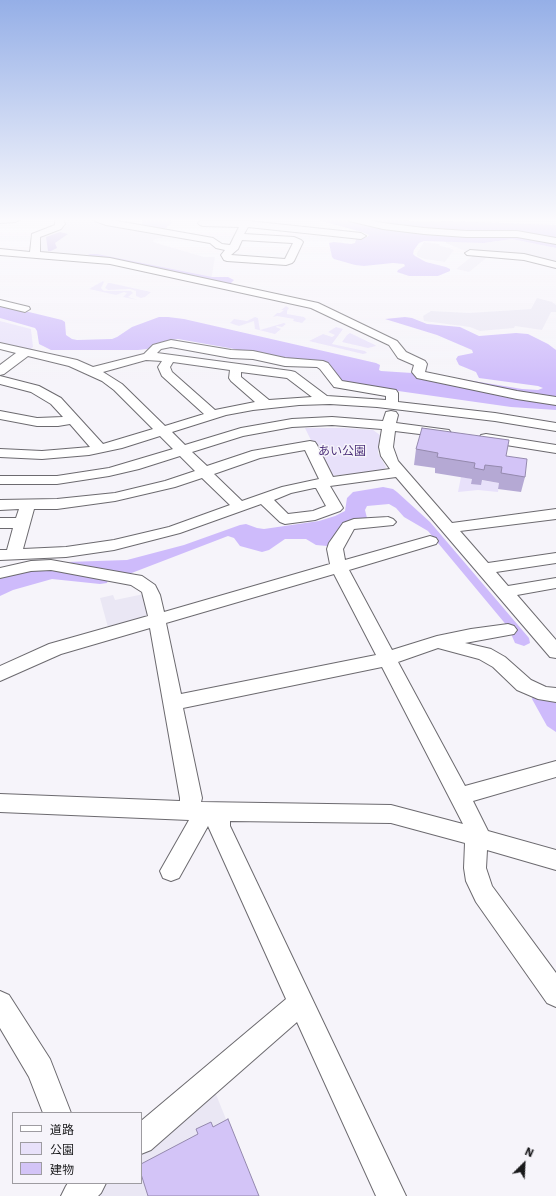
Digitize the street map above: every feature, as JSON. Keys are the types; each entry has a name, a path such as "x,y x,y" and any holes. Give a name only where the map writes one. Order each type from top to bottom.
{"street":[{"path":"174,275 314,305 394,344 402,356 421,364 418,372 421,375 517,395 556,401"},
{"path":"0,303 25,309"},
{"path":"148,356 157,347 172,343 231,354 253,354 285,362 319,364 324,366 338,384 392,393 387,453 392,463 504,592 553,645"},
{"path":"0,346 64,360 93,371 118,388 240,507"},
{"path":"0,371 26,352"},
{"path":"93,371 148,356 170,358 291,375 321,396 321,400"},
{"path":"170,358 164,367 166,373 213,415"},
{"path":"238,368 235,372 235,378 265,404"},
{"path":"0,380 27,386 43,392 62,405 100,449"},
{"path":"0,453 48,455 100,449 213,415 265,404 321,400 392,404 502,418 556,427"},
{"path":"0,415 37,422 58,422 74,419"},
{"path":"0,480 43,481 90,476 134,466 241,432 292,423 338,421 454,434"},
{"path":"477,437 556,450"},
{"path":"0,505 72,503 115,497 157,487 257,454 310,445 335,508 315,515 285,519 263,498"},
{"path":"28,505 23,523 7,555 66,552 114,545 174,530 287,490 324,482 400,472"},
{"path":"448,528 556,514"},
{"path":"388,522 354,524 348,526 335,549 339,567 477,830 475,868 478,881 484,894 556,994"},
{"path":"0,523 23,523"},
{"path":"0,674 55,650 430,541"},
{"path":"484,568 556,558"},
{"path":"0,572 32,566 51,565 136,580 149,589 152,595 191,798 219,826 391,1196"},
{"path":"504,592 556,584"},
{"path":"173,703 388,659 437,642 471,634 508,630"},
{"path":"437,642 485,654 499,662 531,689 545,694 556,695"},
{"path":"459,796 556,769"},
{"path":"0,803 204,811 391,814 417,820 556,860"},
{"path":"171,870 201,819 204,811"},
{"path":"0,1004 40,1069 57,1112"},
{"path":"142,1139 292,1009 302,1005"}],"shaded area":[{"path":"182,275 228,277 234,280 227,284"},
{"path":"183,275 212,275 211,281"},
{"path":"405,275 441,275 438,276"},
{"path":"537,298 552,302 556,305 556,312 551,312 542,330 515,326 514,328 480,331 470,327 424,321 423,316 431,311 469,313 531,309"},
{"path":"0,305 62,320 65,322 66,335 77,340 112,339 132,327 159,317 184,319 376,363 380,365 379,370 381,371 412,373 556,403 556,410 511,407 342,383 327,366 286,360 178,339 147,349 138,350 51,350 39,344 37,331 35,328 0,318"},
{"path":"405,317 427,324 460,327 479,336 516,333 528,334 548,344 556,350 556,399 534,396 449,377 522,389 538,390 543,388 538,386 479,378 476,372 459,365 456,359 458,356 473,353 472,350 437,335 385,319"},
{"path":"383,487 393,489 430,522 529,638 530,643 524,646 515,643 508,627 428,531 404,517 396,508 389,504 367,506 365,510 367,518 327,546 316,545 306,539 285,539 269,550 262,552 240,546 234,538 228,536 129,574 67,562 127,560 184,545 246,524 264,529 319,521 345,511 347,498 353,492"},
{"path":"41,568 108,580 107,583 100,584 52,579 13,590 0,596 0,576"},
{"path":"144,594 149,617 109,631 100,598 113,595 115,600"},
{"path":"533,696 556,700 556,732 547,726 532,699"},
{"path":"213,1087 257,1196 96,1196 102,1184 142,1184 142,1149"}],"green space":[{"path":"103,281 104,282 101,288 104,291 131,291 133,293 128,297 138,300 123,297 127,293 124,292 116,295 89,289"},
{"path":"108,283 151,292 145,297 141,298 136,296 136,291 130,289 108,290 105,288"},
{"path":"286,306 289,308 287,314 304,317 306,319 302,323 293,321 294,319 277,316 273,317 277,313 284,310 281,310"},
{"path":"255,317 258,318 260,330 284,323 286,324 282,327 277,326 276,327 281,329 275,334 255,329 254,321 239,326 230,323 234,319 247,321"},
{"path":"0,321 31,329 33,347 29,351 0,344"},
{"path":"336,327 343,329 332,344 365,351 367,353 363,354 309,341 323,334 332,337 335,335 328,332"},
{"path":"350,333 376,346 368,348 342,342"},
{"name":"あい公園","path":"305,428 373,430 380,435 378,453 386,467 384,470 332,476 328,475"},
{"path":"461,477 499,483 498,492 478,490 458,492"}],"building":[{"path":"422,428 509,440 506,456 527,459 525,477 501,473 502,467 485,465 484,470 474,468 475,463 437,457 438,453 416,449"},
{"path":"228,1119 259,1196 148,1196 142,1177 142,1163 198,1134 196,1129 211,1122 213,1127"}]}
